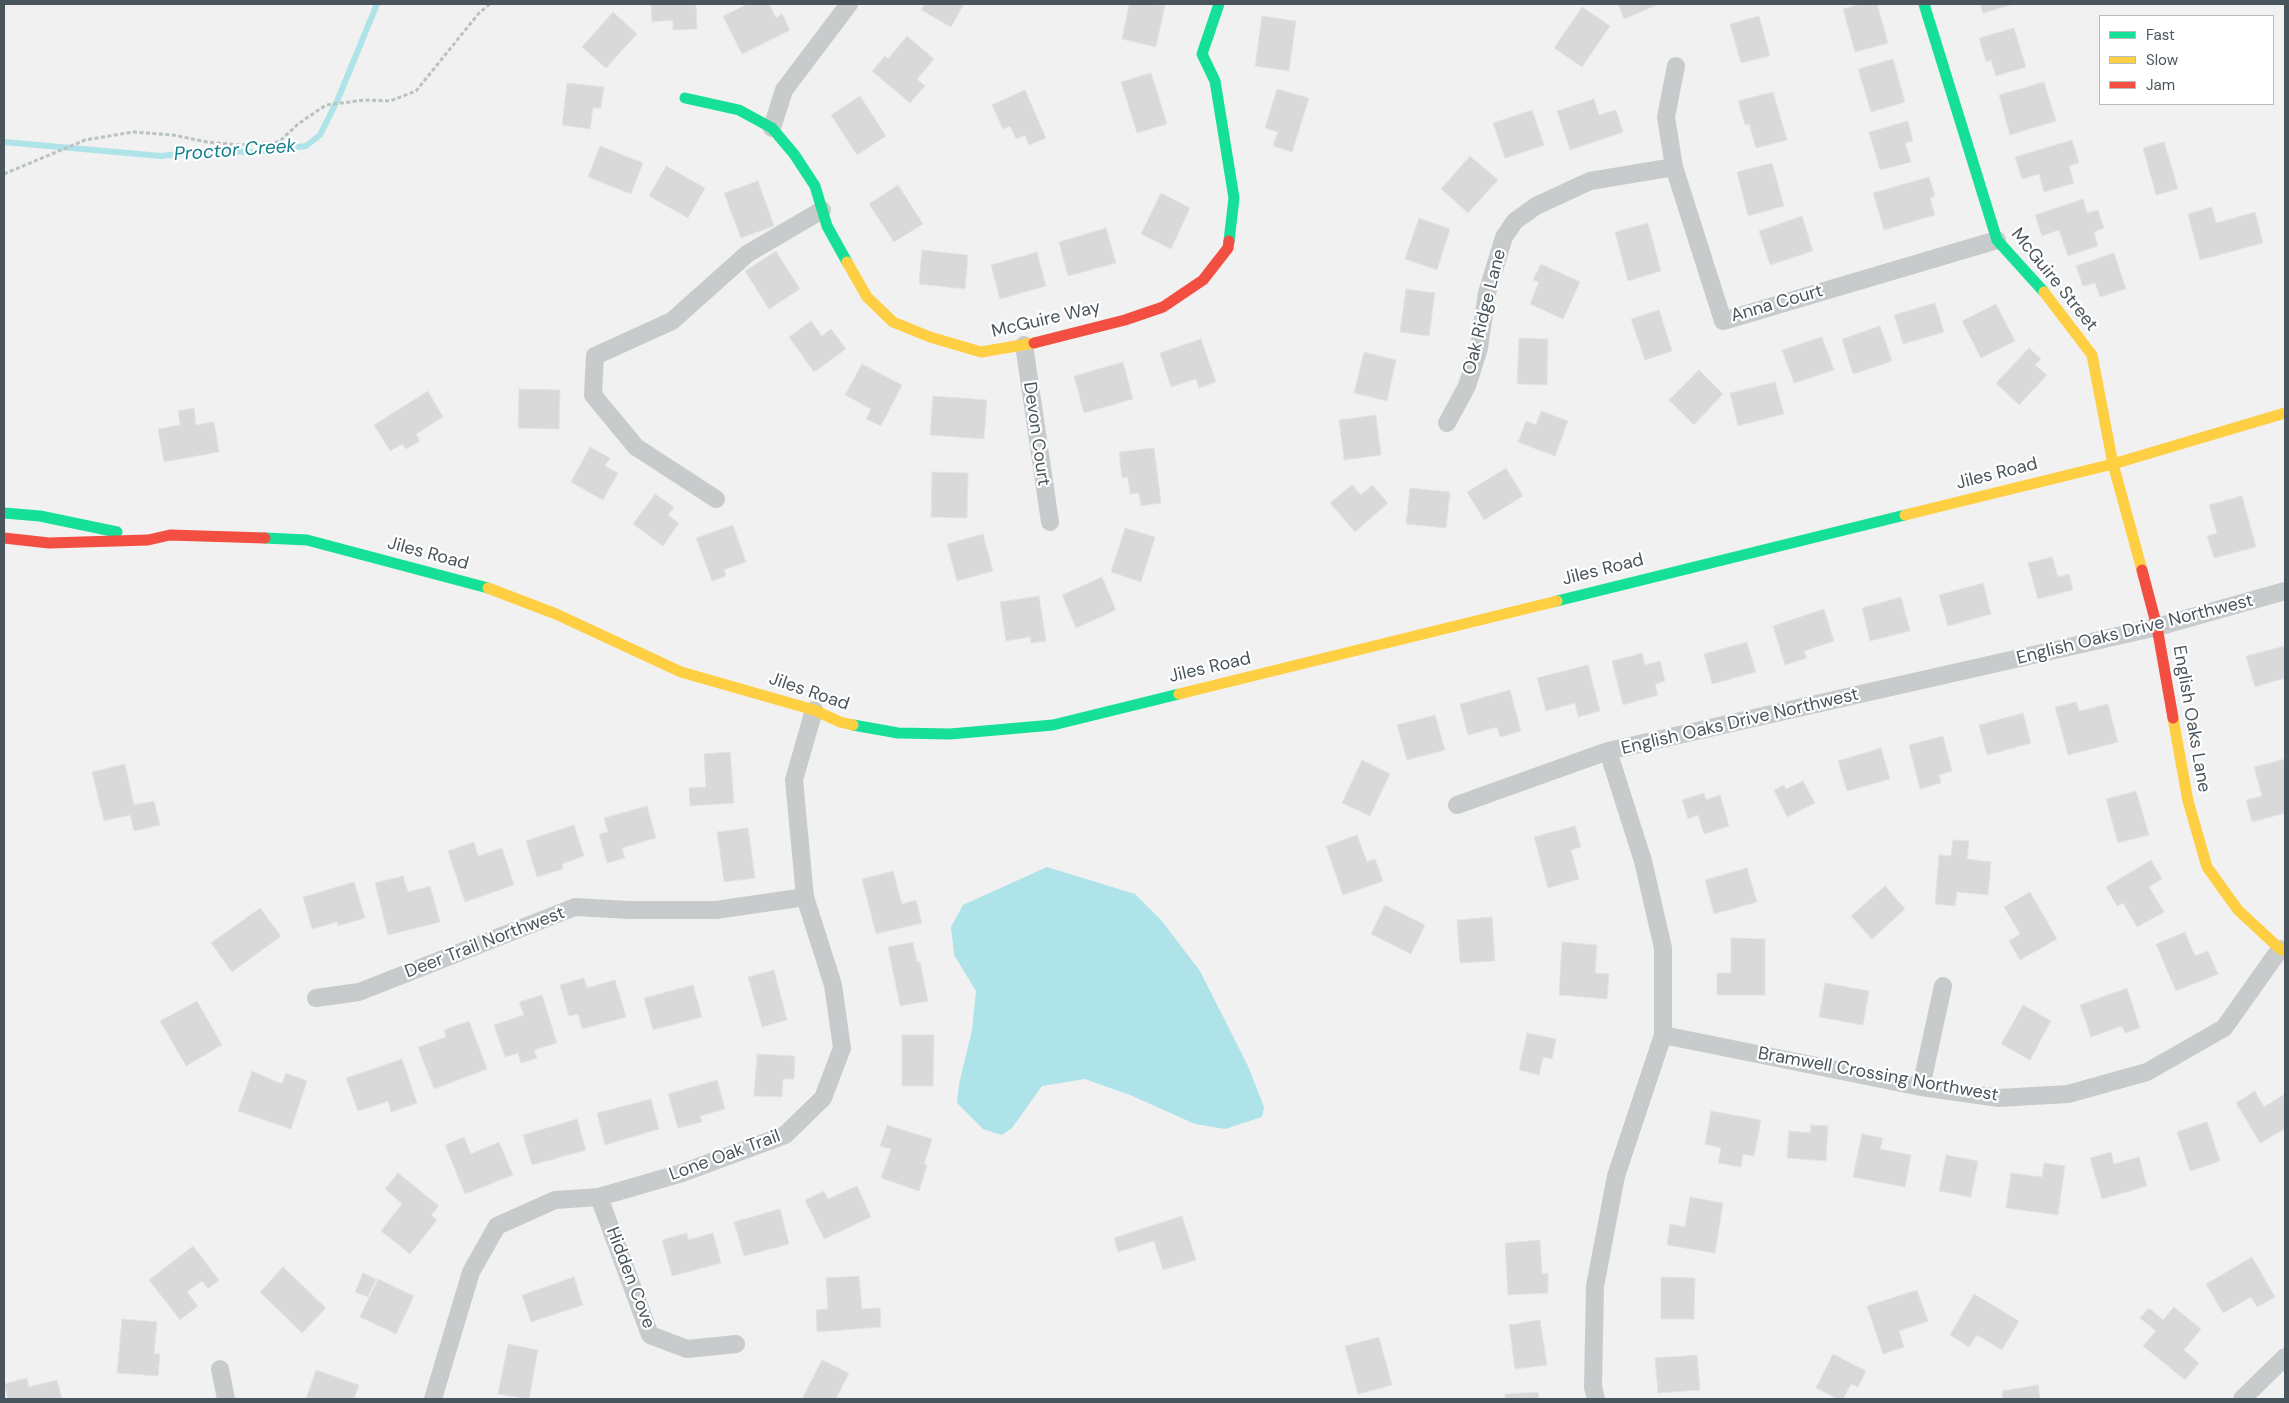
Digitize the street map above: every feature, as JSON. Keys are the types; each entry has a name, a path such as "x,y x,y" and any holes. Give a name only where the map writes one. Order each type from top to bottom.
{"street":[{"path":"772,128 784,90 849,4"},
{"name":"McGuire Way","path":"685,98 739,110 772,128 794,154 815,186 827,226 867,298 893,322 930,337 981,352 1024,345 1126,320 1163,307 1203,280 1228,248 1234,198 1215,81 1202,54 1219,4"},
{"name":"McGuire Street","path":"1924,4 1997,240 2054,304 2092,355 2113,464"},
{"name":"Anna Court","path":"1676,66 1666,117 1674,167 1723,320 1997,240"},
{"name":"Oak Ridge Lane","path":"1447,423 1467,386 1479,348 1487,293 1504,237 1515,221 1536,206 1590,181 1674,167"},
{"path":"716,499 636,447 593,395 594,356 672,321 747,254 822,210"},
{"name":"Devon Court","path":"1024,345 1050,522"},
{"name":"Jiles Road","path":"4,538 48,542 148,540 170,535 307,540 500,591 556,614 681,672 814,710 840,722 898,733 950,734 1053,725 2113,464 2285,413"},
{"name":"English Oaks Lane","path":"2113,464 2158,628 2188,801 2207,867 2238,910 2283,950"},
{"name":"Jiles Road","path":"4,513 40,516 102,527 148,540"},
{"name":"English Oaks Drive Northwest","path":"1596,1399 1593,1387 1595,1286 1616,1176 1663,1035 1663,948 1643,861 1608,752 2158,628 2285,591"},
{"name":"Lone Oak Trail","path":"433,1399 471,1272 496,1226 555,1200 599,1197 682,1173 785,1136 823,1098 842,1048 833,985 805,897 794,780 814,710"},
{"path":"1457,805 1608,752"},
{"name":"Deer Trail Northwest","path":"316,998 359,992 575,907 629,910 716,910 805,897"},
{"name":"Bramwell Crossing Northwest","path":"1663,1035 1922,1087 1999,1098 2068,1094 2147,1072 2224,1028 2283,950"},
{"path":"1922,1087 1943,986"},
{"name":"Hidden Cove","path":"599,1197 650,1335 687,1349 736,1344"},
{"path":"2242,1399 2285,1357"},
{"path":"220,1369 226,1399"}],"path":[{"path":"4,174 85,140 133,132 172,135 207,142 240,145 279,142 298,124 326,105 365,100 390,101 416,91 473,20 490,4"}],"water":[{"path":"1047,867 1135,894 1161,920 1200,971 1248,1066 1264,1107 1262,1117 1225,1129 1195,1124 1130,1095 1085,1079 1042,1086 1012,1128 1002,1135 983,1129 957,1103 959,1084 972,1030 976,991 954,955 951,927 963,905"}],"building":[{"path":"651,4 696,4 697,29 673,30 673,20 652,22"},
{"path":"748,4 769,4 776,18 782,14 790,30 742,54 723,16"},
{"path":"925,4 964,4 951,27 921,10"},
{"path":"1129,4 1165,5 1156,47 1122,39"},
{"path":"1618,4 1659,4 1624,19"},
{"path":"1860,4 1877,4 1888,43 1855,52 1843,9"},
{"path":"1980,4 2014,4 1983,13"},
{"path":"1582,7 1610,26 1582,67 1554,48"},
{"path":"613,12 637,34 606,68 582,47"},
{"path":"1262,16 1296,21 1289,71 1255,66"},
{"path":"1759,16 1770,56 1741,63 1730,24"},
{"path":"2014,28 2026,67 1996,76 1991,60 1986,62 1979,38"},
{"path":"907,36 934,59 917,79 925,86 910,103 872,71 885,56 888,59"},
{"path":"1893,59 1905,102 1871,112 1858,69"},
{"path":"1151,73 1167,124 1137,133 1121,82"},
{"path":"2044,82 2056,121 2010,135 1999,95"},
{"path":"567,83 604,87 601,108 593,108 590,129 562,125"},
{"path":"1277,89 1309,98 1292,152 1273,146 1278,132 1265,128"},
{"path":"1025,90 1046,138 1029,145 1025,135 1016,139 1010,126 1003,129 992,105"},
{"path":"1773,92 1787,140 1756,148 1749,124 1745,125 1738,101"},
{"path":"860,96 886,136 857,155 831,115"},
{"path":"1594,99 1599,115 1616,110 1623,132 1570,150 1557,111"},
{"path":"1532,110 1544,145 1505,158 1493,123"},
{"path":"1908,121 1913,141 1905,143 1911,162 1880,170 1869,132"},
{"path":"2072,140 2079,163 2069,166 2074,183 2044,192 2039,174 2022,179 2015,157"},
{"path":"2164,142 2178,189 2156,195 2143,148"},
{"path":"600,146 643,163 631,194 588,177"},
{"path":"1470,156 1498,180 1468,213 1441,189"},
{"path":"1772,163 1784,206 1748,216 1737,172"},
{"path":"666,166 705,188 688,218 649,196"},
{"path":"1929,177 1935,196 1930,198 1935,215 1884,230 1873,193"},
{"path":"758,181 774,226 741,238 724,193"},
{"path":"898,185 923,224 894,242 869,204"},
{"path":"1161,193 1190,208 1171,249 1141,234"},
{"path":"2083,199 2087,213 2098,210 2104,228 2094,232 2098,246 2068,256 2059,230 2042,236 2035,215"},
{"path":"2212,207 2216,223 2255,212 2263,243 2200,260 2188,214"},
{"path":"1802,216 1813,251 1770,265 1759,231"},
{"path":"1419,218 1450,229 1437,270 1405,259"},
{"path":"1648,223 1661,271 1628,281 1615,232"},
{"path":"1106,228 1116,263 1068,276 1059,242"},
{"path":"922,250 968,255 965,289 919,284"},
{"path":"776,251 800,289 769,309 745,271"},
{"path":"1037,252 1046,286 1000,299 991,265"},
{"path":"2114,253 2126,289 2100,297 2095,283 2083,286 2076,266"},
{"path":"1541,264 1580,282 1563,319 1530,304 1539,282 1533,280"},
{"path":"1406,289 1435,293 1429,336 1400,332"},
{"path":"1935,303 1944,332 1903,344 1894,315"},
{"path":"1996,304 2015,341 1981,358 1962,321"},
{"path":"1659,310 1672,351 1645,360 1631,319"},
{"path":"811,321 822,336 831,329 846,349 814,372 789,337"},
{"path":"1880,326 1892,361 1853,374 1842,339"},
{"path":"1822,337 1834,370 1794,383 1782,350"},
{"path":"1519,338 1548,339 1547,385 1517,384"},
{"path":"1201,339 1216,382 1199,388 1196,379 1171,387 1160,353"},
{"path":"2029,348 2041,359 2035,365 2047,375 2019,405 1996,383"},
{"path":"1364,352 1396,360 1387,401 1354,393"},
{"path":"1123,362 1133,399 1084,413 1074,376"},
{"path":"862,364 902,385 881,426 866,419 871,409 845,395"},
{"path":"1699,370 1723,394 1694,425 1669,400"},
{"path":"1775,382 1784,414 1738,426 1730,393"},
{"path":"519,389 560,390 559,429 518,428"},
{"path":"428,391 443,417 416,434 420,441 406,449 402,444 390,451 374,425"},
{"path":"933,396 987,400 984,439 930,435"},
{"path":"194,408 196,425 214,422 219,452 164,462 158,429 180,425 178,411"},
{"path":"1541,411 1568,421 1555,456 1518,442 1526,421 1536,425"},
{"path":"1376,415 1381,455 1344,460 1339,420"},
{"path":"590,447 610,458 605,466 618,473 603,500 571,482"},
{"path":"1154,448 1161,503 1141,506 1139,493 1130,494 1128,477 1122,478 1119,452"},
{"path":"1506,468 1523,496 1484,520 1467,492"},
{"path":"932,472 968,473 967,518 931,517"},
{"path":"1352,485 1361,495 1372,485 1388,503 1355,532 1330,503"},
{"path":"1410,488 1450,492 1446,528 1406,524"},
{"path":"655,494 674,507 668,515 679,523 663,546 633,524"},
{"path":"2242,496 2256,547 2214,558 2207,536 2217,533 2209,505"},
{"path":"733,525 746,562 724,570 726,576 712,581 696,538"},
{"path":"1125,528 1155,537 1141,582 1111,572"},
{"path":"983,534 993,571 957,581 947,544"},
{"path":"2052,557 2058,577 2069,574 2073,590 2038,599 2028,563"},
{"path":"1102,577 1116,610 1076,628 1062,595"},
{"path":"1983,583 1991,614 1948,626 1939,595"},
{"path":"1039,596 1046,641 1031,643 1030,637 1006,641 1000,602"},
{"path":"1901,597 1910,631 1870,641 1862,608"},
{"path":"1824,609 1834,641 1804,651 1807,658 1785,665 1773,626"},
{"path":"1747,642 1756,672 1712,684 1704,654"},
{"path":"2285,646 2285,678 2255,687 2246,656"},
{"path":"1642,653 1645,665 1660,661 1665,681 1655,684 1658,695 1623,705 1612,661"},
{"path":"1588,665 1600,711 1578,717 1575,703 1546,711 1537,678"},
{"path":"1510,690 1521,731 1500,737 1497,727 1468,735 1460,704"},
{"path":"2076,702 2079,711 2108,704 2118,742 2068,755 2055,707"},
{"path":"2023,713 2031,743 1987,755 1979,725"},
{"path":"1435,715 1445,750 1407,760 1397,725"},
{"path":"1943,736 1952,771 1939,775 1941,783 1920,789 1909,745"},
{"path":"1881,748 1890,779 1847,791 1838,761"},
{"path":"730,752 734,803 690,806 689,788 706,787 704,754"},
{"path":"2285,759 2285,813 2252,822 2246,800 2262,796 2254,767"},
{"path":"1362,760 1390,774 1370,816 1342,803"},
{"path":"125,764 134,805 154,801 160,825 134,831 130,815 104,821 92,772"},
{"path":"1803,781 1815,803 1787,817 1774,790 1784,785 1786,789"},
{"path":"2136,791 2149,835 2118,843 2106,799"},
{"path":"1704,793 1706,800 1720,795 1729,826 1704,834 1698,815 1688,819 1682,800"},
{"path":"647,806 656,838 622,848 625,858 607,863 599,834 608,832 604,818"},
{"path":"574,825 584,856 562,864 563,869 537,877 526,841"},
{"path":"1575,826 1581,847 1571,850 1579,879 1548,888 1534,837"},
{"path":"748,828 755,878 724,882 717,832"},
{"path":"1357,835 1367,862 1375,859 1383,881 1343,895 1326,846"},
{"path":"1953,840 1969,841 1967,859 1991,862 1988,895 1957,892 1955,906 1935,904 1939,855 1951,856"},
{"path":"474,842 478,856 502,848 514,885 465,902 448,851"},
{"path":"2151,860 2162,879 2149,887 2164,912 2137,927 2123,903 2117,906 2106,887"},
{"path":"1747,868 1757,902 1714,914 1705,880"},
{"path":"893,871 902,904 916,900 922,923 876,934 862,879"},
{"path":"403,876 408,892 430,886 440,922 388,935 375,883"},
{"path":"354,882 365,918 338,926 337,922 312,929 303,897"},
{"path":"1885,886 1905,909 1872,939 1851,916"},
{"path":"2030,892 2057,939 2020,960 2009,941 2020,934 2004,907"},
{"path":"1385,905 1425,925 1411,954 1371,934"},
{"path":"260,908 281,936 232,972 211,943"},
{"path":"1492,917 1495,961 1460,963 1457,920"},
{"path":"2185,932 2195,956 2208,951 2218,974 2176,991 2156,944"},
{"path":"1731,938 1765,939 1765,995 1717,995 1717,973 1731,973"},
{"path":"913,942 917,962 920,962 928,1001 900,1006 888,947"},
{"path":"1562,942 1597,945 1595,973 1609,974 1607,999 1559,995"},
{"path":"774,970 787,1020 762,1027 748,977"},
{"path":"584,978 587,988 615,980 626,1017 582,1029 578,1014 569,1016 560,985"},
{"path":"1825,983 1869,991 1863,1025 1819,1017"},
{"path":"693,985 702,1017 653,1030 644,998"},
{"path":"2127,988 2140,1028 2125,1033 2122,1026 2091,1037 2080,1005"},
{"path":"542,995 557,1043 534,1050 537,1058 521,1063 518,1053 505,1057 494,1025 524,1015 519,1002"},
{"path":"197,1001 222,1045 186,1066 160,1021"},
{"path":"2023,1005 2051,1021 2030,1060 2001,1044"},
{"path":"469,1021 487,1069 434,1089 418,1047 446,1037 444,1030"},
{"path":"1527,1033 1556,1039 1552,1059 1543,1057 1539,1075 1519,1070"},
{"path":"902,1035 934,1035 933,1086 902,1086"},
{"path":"757,1054 795,1056 794,1079 783,1079 782,1097 754,1096"},
{"path":"402,1059 417,1103 391,1112 388,1101 358,1111 346,1078"},
{"path":"252,1071 282,1084 286,1073 307,1081 291,1129 238,1111"},
{"path":"717,1080 725,1109 700,1116 702,1122 678,1128 668,1094"},
{"path":"2255,1091 2264,1107 2285,1094 2285,1129 2260,1143 2236,1103"},
{"path":"651,1099 659,1129 605,1145 597,1113"},
{"path":"1711,1111 1761,1120 1754,1156 1743,1154 1741,1167 1718,1163 1721,1148 1705,1144"},
{"path":"577,1119 586,1150 532,1165 523,1135"},
{"path":"2207,1122 2220,1161 2190,1171 2177,1132"},
{"path":"887,1125 932,1139 924,1164 927,1165 919,1191 881,1178 891,1149 880,1146"},
{"path":"1811,1125 1828,1126 1826,1161 1787,1158 1789,1131 1810,1133"},
{"path":"1862,1134 1883,1138 1880,1149 1911,1155 1905,1187 1853,1177"},
{"path":"464,1137 471,1154 499,1142 513,1175 465,1194 445,1145"},
{"path":"2111,1152 2114,1164 2139,1157 2147,1186 2102,1199 2090,1158"},
{"path":"1946,1155 1978,1161 1971,1197 1939,1191"},
{"path":"2044,1163 2065,1166 2058,1215 2006,1208 2011,1173 2042,1177"},
{"path":"398,1173 439,1206 431,1215 437,1220 410,1254 381,1231 402,1204 385,1189"},
{"path":"857,1186 871,1217 824,1239 805,1200 824,1191 828,1199"},
{"path":"1690,1197 1723,1203 1715,1253 1667,1245 1670,1224 1685,1227"},
{"path":"780,1209 789,1244 744,1256 734,1222"},
{"path":"1182,1216 1196,1260 1163,1270 1154,1241 1118,1252 1114,1238"},
{"path":"687,1233 688,1240 713,1233 721,1263 672,1276 662,1240"},
{"path":"1540,1240 1542,1274 1548,1273 1548,1293 1508,1295 1505,1243"},
{"path":"193,1246 219,1280 208,1289 202,1281 187,1292 198,1306 180,1320 149,1280"},
{"path":"2252,1257 2275,1297 2257,1307 2251,1297 2223,1313 2206,1284"},
{"path":"283,1267 326,1308 302,1333 260,1292"},
{"path":"363,1273 376,1279 368,1297 355,1292"},
{"path":"859,1276 862,1309 880,1308 881,1327 817,1332 816,1310 828,1309 826,1278"},
{"path":"574,1277 583,1305 531,1322 522,1295"},
{"path":"1661,1277 1695,1278 1694,1319 1661,1319"},
{"path":"378,1279 414,1296 396,1334 360,1317"},
{"path":"1917,1290 1928,1321 1899,1331 1904,1347 1883,1354 1867,1306"},
{"path":"1974,1294 2019,1321 2002,1350 1977,1335 1969,1347 1950,1335"},
{"path":"2174,1307 2201,1329 2184,1350 2199,1363 2185,1380 2143,1346 2156,1331 2140,1318 2149,1308 2163,1320"},
{"path":"122,1319 157,1322 154,1354 160,1354 158,1376 117,1373"},
{"path":"1540,1320 1547,1365 1515,1369 1509,1325"},
{"path":"1379,1337 1392,1385 1358,1394 1345,1346"},
{"path":"508,1344 538,1350 529,1399 498,1394"},
{"path":"1833,1354 1866,1371 1858,1387 1851,1384 1843,1399 1838,1399 1816,1388"},
{"path":"1697,1355 1700,1390 1658,1393 1655,1358"},
{"path":"822,1360 849,1373 836,1399 802,1399"},
{"path":"316,1370 359,1385 354,1399 306,1399"},
{"path":"27,1378 29,1387 57,1380 62,1399 8,1399 4,1384"},
{"path":"2038,1385 2040,1399 2003,1399 2002,1391"},
{"path":"1538,1392 1539,1399 1505,1399 1505,1394"}],"waterway":[{"name":"Proctor Creek","path":"4,142 161,156 207,151 254,152 306,146 320,135 338,99 377,4"}],"traffic: fast":[{"path":"1219,4 1202,54 1215,81 1234,198 1229,241"},
{"path":"1924,4 1997,240 2044,292"},
{"path":"685,98 739,110 772,128 794,154 815,186 827,226 847,262"},
{"path":"4,513 40,516 117,532"},
{"path":"1557,601 1905,515"},
{"path":"265,538 307,540 488,588"},
{"path":"853,725 898,733 950,734 1053,725 1179,694"}],"traffic: slow":[{"path":"847,262 867,297 893,322 930,337 981,352 1034,343"},
{"path":"2044,292 2092,355 2113,464 2142,570"},
{"path":"1905,515 2113,464 2285,413"},
{"path":"488,588 556,614 681,672 814,710 840,722 853,725"},
{"path":"1179,694 1557,601"},
{"path":"2173,718 2188,801 2207,867 2238,910 2280,949 2285,951"}],"traffic: jam":[{"path":"1034,343 1125,320 1163,307 1203,280 1228,248 1229,241"},
{"path":"4,538 49,543 148,540 170,535 265,538"},
{"path":"2142,570 2157,627 2173,718"}]}
